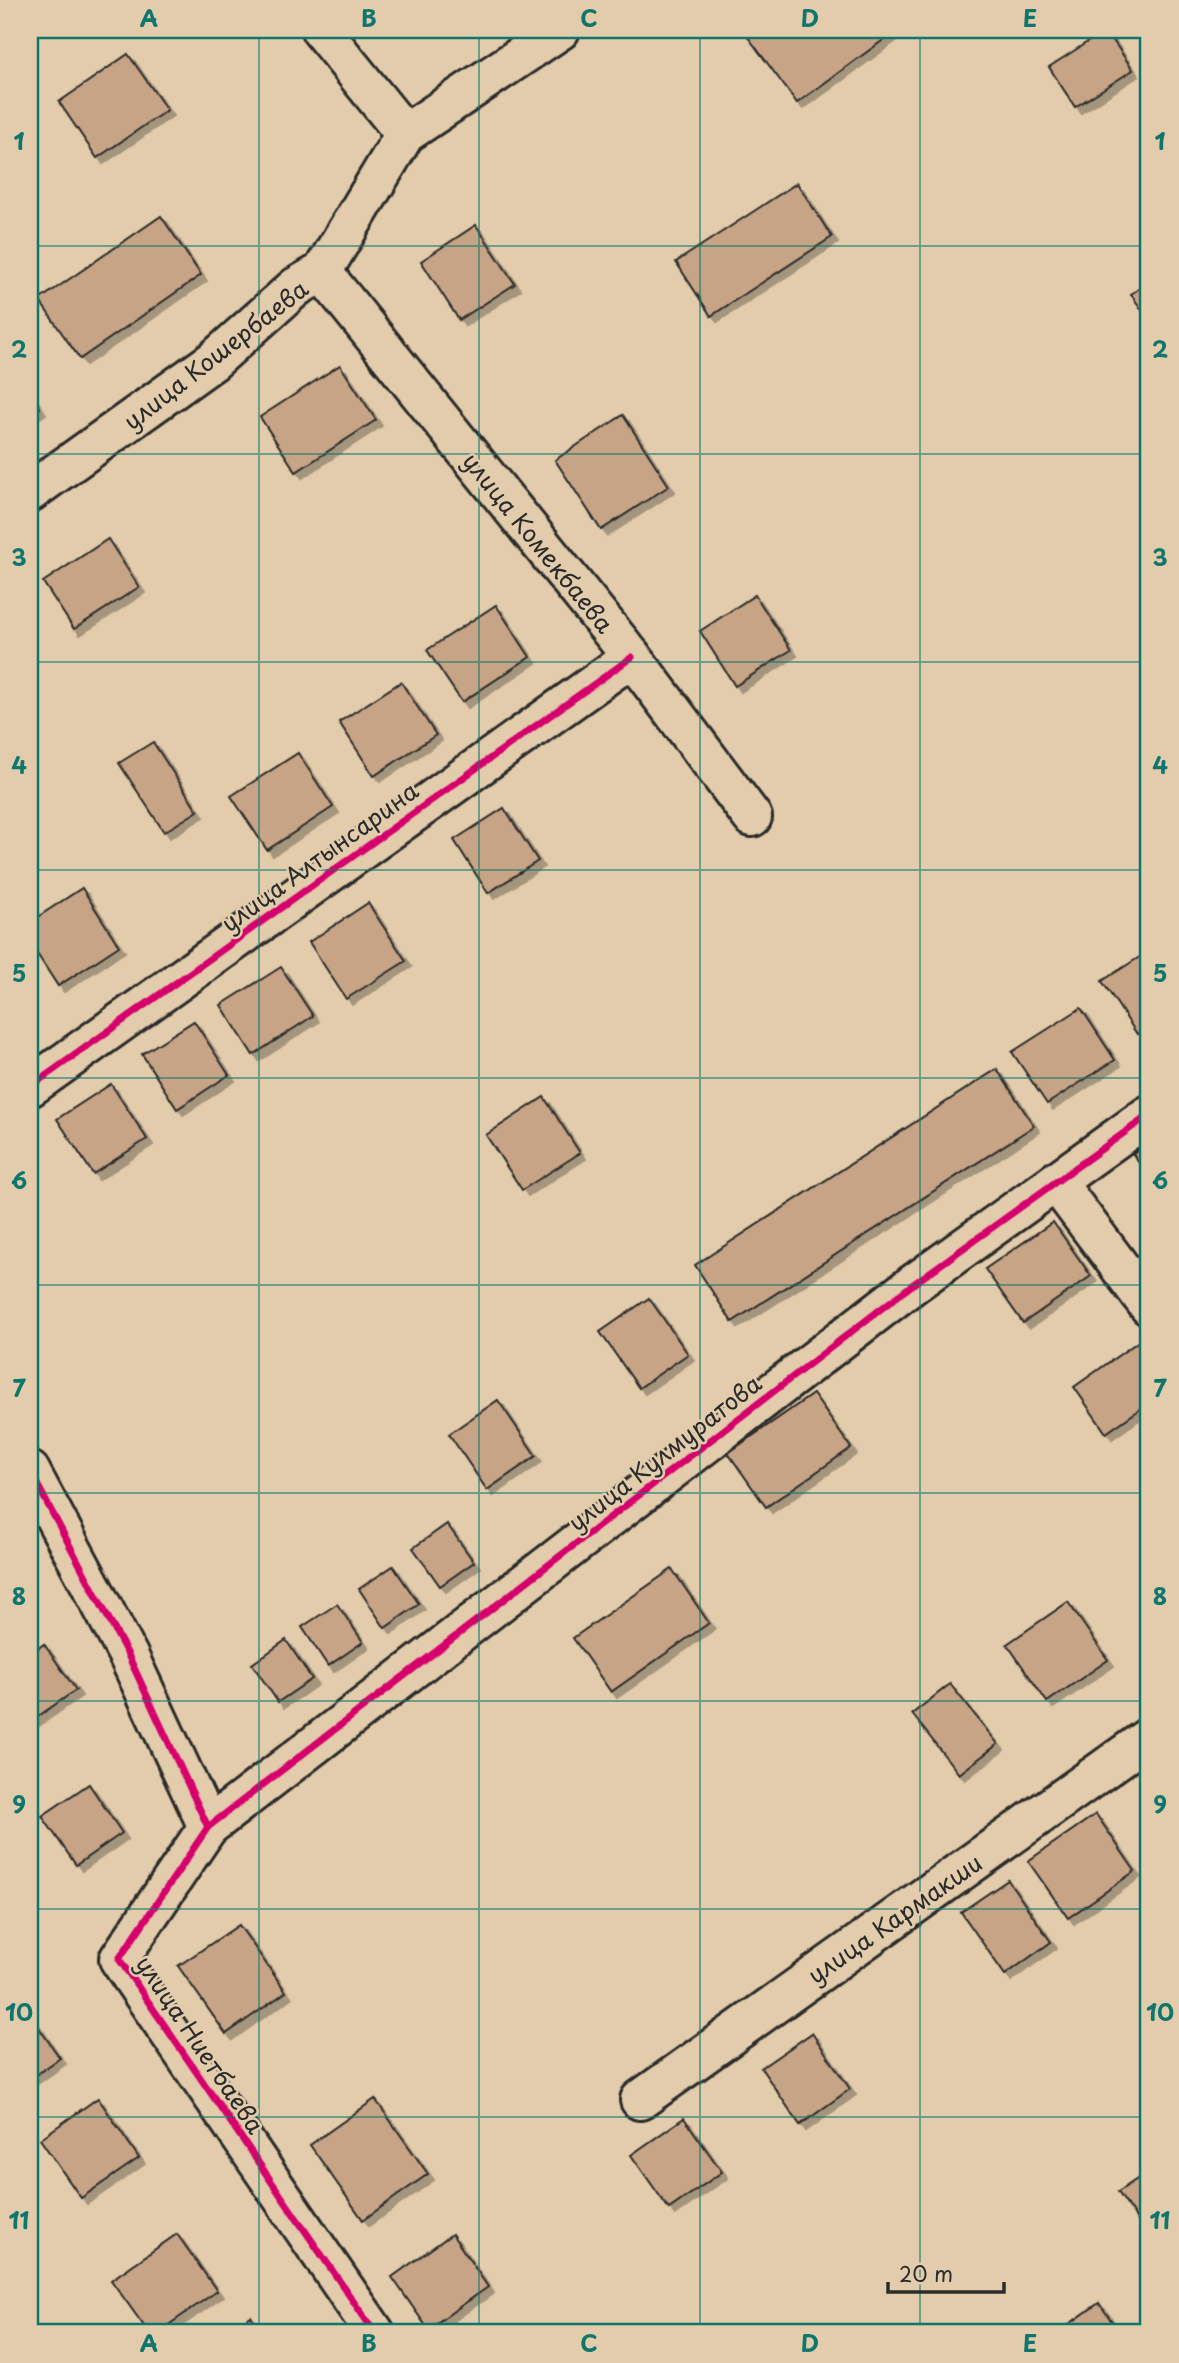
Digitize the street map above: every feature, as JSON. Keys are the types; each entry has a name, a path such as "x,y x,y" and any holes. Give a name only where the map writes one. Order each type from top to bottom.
{"street":[{"path":"321,30 405,134"},
{"name":"улица Кошербаева","path":"30,492 213,362 296,287 322,272 405,134 561,30"},
{"name":"улица Комекбаева","path":"322,272 632,657 752,817"},
{"name":"улица Алтынсарина","path":"30,1087 632,657"},
{"name":"улица Кулмуратова","path":"208,1827 912,1285 1149,1115"},
{"path":"1056,1182 1149,1306"},
{"path":"30,1471 128,1655 208,1827"},
{"name":"улица Кармакши","path":"640,2100 1149,1737"},
{"name":"улица Ниетбаева","path":"208,1827 119,1959 375,2333"}],"building":[{"path":"758,30 897,30 797,103 748,37"},
{"path":"1106,30 1133,70 1075,107 1049,67"},
{"path":"128,54 167,110 97,158 59,102"},
{"path":"797,183 832,237 711,316 676,262"},
{"path":"161,216 201,275 80,359 39,300"},
{"path":"476,225 515,284 459,320 421,261"},
{"path":"1149,282 1149,321 1131,294"},
{"path":"340,365 376,420 296,472 260,417"},
{"path":"30,393 40,408 30,415"},
{"path":"623,415 669,486 601,530 555,460"},
{"path":"108,539 139,587 74,629 43,582"},
{"path":"755,595 791,650 735,686 700,631"},
{"path":"496,605 530,657 462,702 427,650"},
{"path":"401,682 436,735 374,776 339,722"},
{"path":"153,742 198,811 164,832 119,763"},
{"path":"298,753 333,807 267,850 231,796"},
{"path":"504,808 538,861 488,893 454,840"},
{"path":"82,888 119,946 58,986 30,943 30,922"},
{"path":"368,903 406,961 346,999 309,942"},
{"path":"1149,951 1149,1026 1137,1034 1102,981"},
{"path":"281,967 313,1016 253,1055 221,1005"},
{"path":"1081,1008 1115,1060 1047,1104 1012,1052"},
{"path":"194,1021 229,1075 177,1109 142,1054"},
{"path":"997,1069 1034,1126 732,1322 695,1265"},
{"path":"111,1084 147,1139 93,1174 57,1119"},
{"path":"544,1097 580,1153 522,1190 486,1135"},
{"path":"1149,1143 1149,1178 1133,1154"},
{"path":"1053,1222 1091,1276 1023,1323 985,1269"},
{"path":"649,1298 688,1354 639,1388 600,1332"},
{"path":"1146,1336 1149,1341 1149,1403 1106,1433 1074,1387"},
{"path":"813,1394 851,1448 766,1507 728,1453"},
{"path":"498,1400 536,1456 487,1490 449,1434"},
{"path":"447,1524 474,1562 440,1586 413,1548"},
{"path":"393,1566 419,1604 385,1628 359,1589"},
{"path":"672,1569 709,1623 611,1692 573,1638"},
{"path":"1068,1602 1108,1660 1047,1702 1007,1644"},
{"path":"337,1604 363,1642 328,1666 302,1627"},
{"path":"286,1640 312,1679 278,1702 252,1664"},
{"path":"44,1644 76,1690 30,1722 30,1654"},
{"path":"950,1684 998,1744 959,1774 912,1714"},
{"path":"89,1784 122,1833 76,1865 42,1816"},
{"path":"1096,1814 1135,1871 1068,1918 1028,1861"},
{"path":"1008,1880 1051,1942 1005,1975 961,1912"},
{"path":"239,1925 286,1992 226,2034 178,1966"},
{"path":"30,2015 60,2058 30,2079"},
{"path":"812,2033 850,2089 800,2125 761,2068"},
{"path":"98,2098 139,2158 81,2198 40,2139"},
{"path":"375,2099 428,2174 363,2220 310,2145"},
{"path":"684,2118 722,2172 669,2209 631,2155"},
{"path":"1149,2171 1149,2237 1118,2192"},
{"path":"177,2234 217,2291 157,2333 149,2333 111,2280"},
{"path":"452,2234 488,2287 428,2329 392,2277"},
{"path":"1099,2303 1120,2333 1058,2332"},
{"path":"251,2316 263,2333 226,2333"}],"cycle path":[{"path":"30,1087 632,657"},
{"path":"208,1827 912,1285 1149,1115"},
{"path":"30,1471 128,1655 208,1827 119,1959 375,2333"}]}
